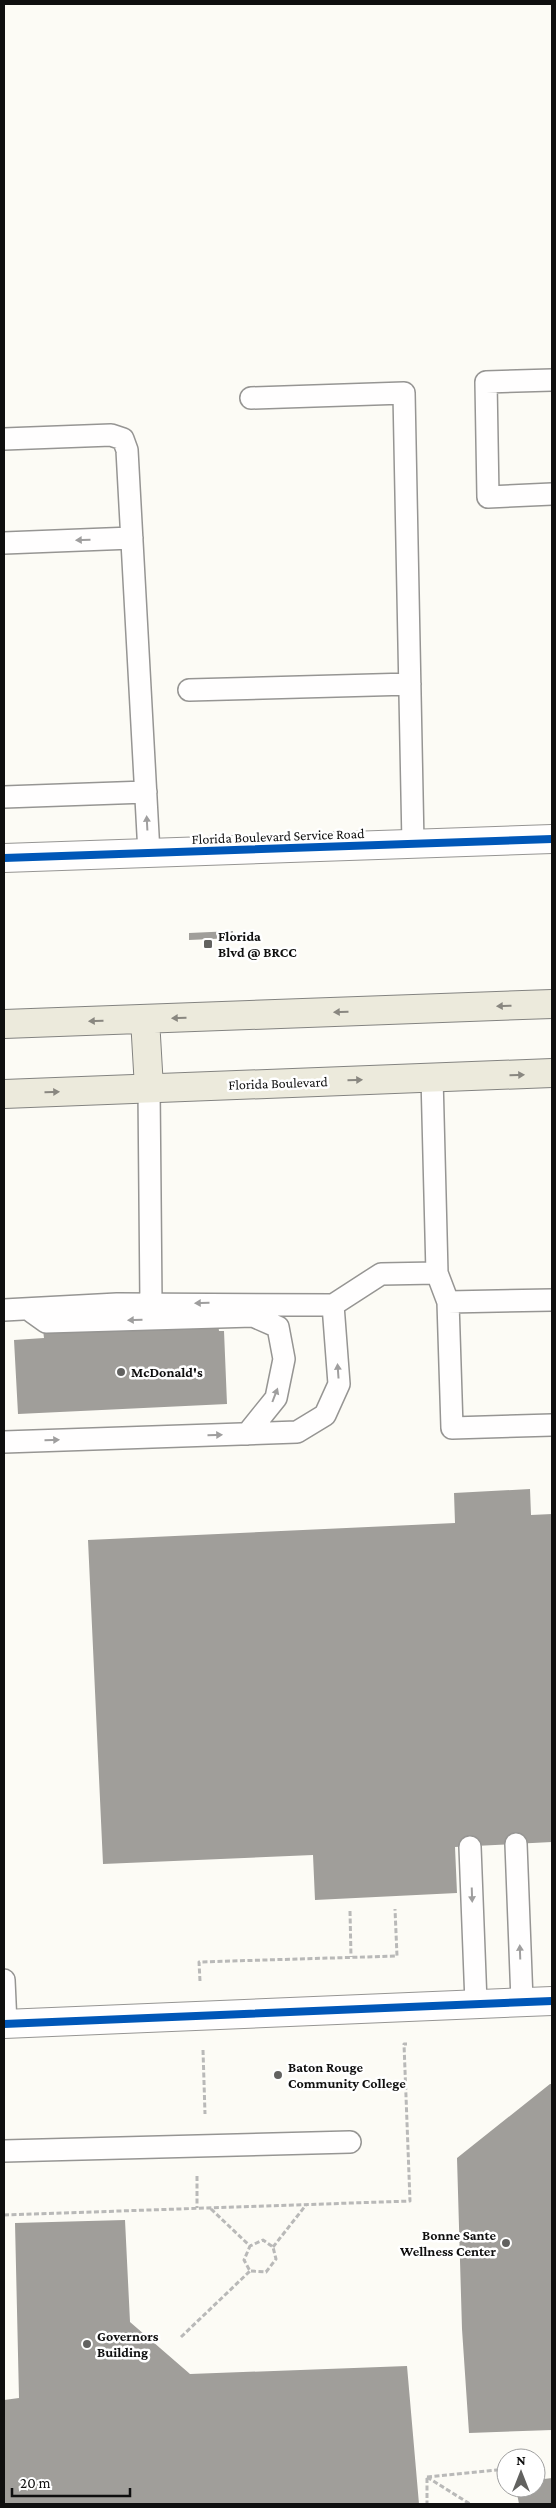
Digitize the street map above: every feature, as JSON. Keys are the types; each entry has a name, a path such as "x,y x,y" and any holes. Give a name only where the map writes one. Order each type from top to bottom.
{"main road":[{"path":"4,1024 552,1004"},
{"path":"145,1019 148,1088"},
{"name":"Florida Boulevard","path":"4,1094 552,1073"}],"street":[{"name":"Florida Boulevard Service Road","path":"4,858 552,839"},
{"path":"5,2024 552,2001"}],"lane":[{"path":"552,380 486,382 488,497 552,494"},
{"path":"251,398 404,393 413,844"},
{"path":"4,439 111,436 122,439 127,450 148,853"},
{"path":"4,543 132,538"},
{"path":"189,690 410,684"},
{"path":"4,797 146,792"},
{"path":"432,1078 437,1273 448,1302 452,1428 552,1425"},
{"path":"148,1088 151,1304"},
{"path":"4,1310 151,1304 333,1304 381,1274 437,1273"},
{"path":"448,1302 552,1300"},
{"path":"4,1442 297,1432 326,1415 339,1384 333,1304"},
{"path":"28,1308 46,1322 253,1316 278,1327 284,1359 276,1398 247,1434"},
{"path":"516,1844 522,2001"},
{"path":"470,1847 476,2003"},
{"path":"4,1980 5,2024"},
{"path":"4,2151 350,2142"}],"path":[{"path":"350,1911 352,1957"},
{"path":"4,2215 410,2201 404,2044"},
{"path":"273,2247 306,2205"},
{"path":"210,2208 250,2246"},
{"path":"181,2337 250,2271 266,2272 276,2259 273,2247 263,2240 250,2246 244,2260 250,2271"},
{"path":"427,2477 496,2470"},
{"path":"427,2477 427,2504"},
{"path":"427,2477 470,2504"}],"building":[{"path":"233,931 233,938 189,940 189,933"},
{"name":"McDonald's","path":"218,1322 219,1331 224,1331 227,1404 18,1414 14,1340 44,1338 43,1330"},
{"path":"530,1489 531,1515 552,1514 552,1842 455,1847 457,1893 315,1900 313,1855 103,1864 88,1540 455,1523 454,1493"},
{"name":"Bonne Sante Wellness Center","path":"552,2084 552,2430 469,2433 462,2329 457,2158"},
{"name":"Governors Building","path":"125,2220 130,2322 190,2374 407,2366 419,2504 4,2504 4,2400 19,2398 15,2223"},
{"path":"552,2478 552,2504 519,2504 518,2498 546,2498 546,2479"}],"cycle path":[{"path":"4,858 552,839"},
{"path":"4,2024 552,2001"}],"place":[{"name":"Florida Blvd @ BRCC","path":"208,944"},
{"name":"McDonald's","path":"121,1372"},
{"name":"Baton Rouge Community College","path":"278,2075"},
{"name":"Bonne Sante Wellness Center","path":"506,2243"},
{"name":"Governors Building","path":"87,2344"}]}
